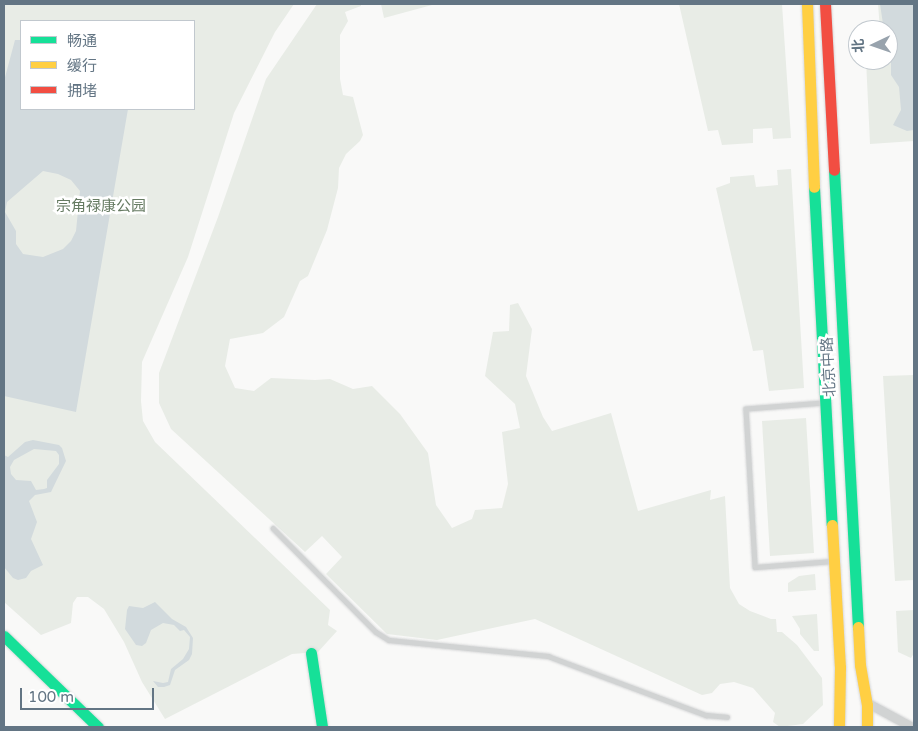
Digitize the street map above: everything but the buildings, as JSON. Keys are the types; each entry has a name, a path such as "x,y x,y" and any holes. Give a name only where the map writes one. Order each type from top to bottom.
{"main road":[{"name":"北京中路","path":"807,4 812,150 840,667 839,727"},
{"name":"北京中路","path":"825,4 860,665 866,702 866,727"},
{"path":"4,636 98,727"},
{"path":"311,653 322,727"}],"street":[{"path":"866,702 912,727"}],"lane":[{"path":"826,402 746,409 756,567 835,561"},
{"path":"272,528 376,632 389,640 548,656 706,715 727,718"}],"green space":[{"name":"宗角禄康公园","path":"4,4 294,4 275,32 234,113 188,257 142,362 141,401 143,421 155,442 330,610 328,625 337,631 318,652 292,654 165,719 142,682 124,642 104,609 88,597 77,597 73,603 71,623 41,635 4,602"},
{"path":"317,4 361,4 361,6 345,12 348,21 340,35 340,79 343,95 353,97 363,135 360,141 346,154 339,168 338,188 327,230 308,276 300,281 284,317 263,333 230,339 225,366 235,388 254,391 271,378 330,379 353,389 372,386 400,414 428,453 436,505 452,528 472,519 475,510 502,508 508,484 502,432 520,428 515,404 485,376 493,332 509,331 510,305 518,303 532,329 526,376 543,417 552,431 611,413 638,511 711,490 710,500 725,496 730,588 739,604 750,611 776,619 777,632 782,632 797,645 822,678 823,705 803,724 780,727 773,722 775,713 753,688 734,682 720,684 712,693 702,695 535,619 437,640 387,634 326,574 342,557 322,536 305,552 171,429 159,403 159,373 218,217 266,79"},
{"path":"381,4 431,4 432,5 384,18"},
{"path":"679,4 782,4 791,138 773,139 772,128 753,129 753,143 722,145 718,130 708,131"},
{"path":"878,4 914,4 914,141 870,144 866,70 898,70 898,20 879,20"},
{"path":"791,169 804,388 769,391 763,350 753,351 716,188 730,183 730,177 754,175 756,187 778,185 777,170"},
{"path":"914,375 914,580 895,581 883,376"},
{"path":"806,418 814,553 770,556 762,421"},
{"path":"815,574 816,590 788,592 788,583 799,576"},
{"path":"914,610 914,653 911,658 898,652 896,611"},
{"path":"817,614 819,651 814,651 800,634 800,629 792,616"}],"shaded area":[{"path":"880,4 914,4 914,130 907,131 893,125 901,110 899,87 891,75 891,70 898,70 898,20 882,20"},
{"path":"15,40 20,40 20,110 128,110 76,412 4,396 4,81","holes":["43,171 58,174 71,180 80,191 76,231 71,241 63,249 43,257 23,254 16,244 16,231 5,212 7,202"]},
{"path":"33,440 59,445 62,448 66,461 51,492 35,495 29,501 37,522 31,539 43,565 31,571 26,578 18,580 13,578 4,567 4,455 8,457 25,442","holes":["34,449 56,451 59,455 59,464 47,480 47,488 36,490 31,481 16,480 11,474 10,467 14,460"]},
{"path":"155,602 172,619 186,627 193,638 192,654 189,660 175,670 170,685 164,687 158,687 153,681 168,682 171,669 183,659 189,649 190,637 184,630 180,631 174,625 163,623 151,630 146,643 142,646 136,645 125,629 129,606 143,608"}],"traffic: fast":[{"path":"834,170 858,627"},
{"path":"814,187 832,525"},
{"path":"4,636 98,727"},
{"path":"311,653 322,727"}],"traffic: slow":[{"path":"807,4 814,187"},
{"path":"832,525 840,667 839,727"},
{"path":"858,627 860,665 867,705 867,727"}],"traffic: jam":[{"path":"825,4 834,170"}]}
